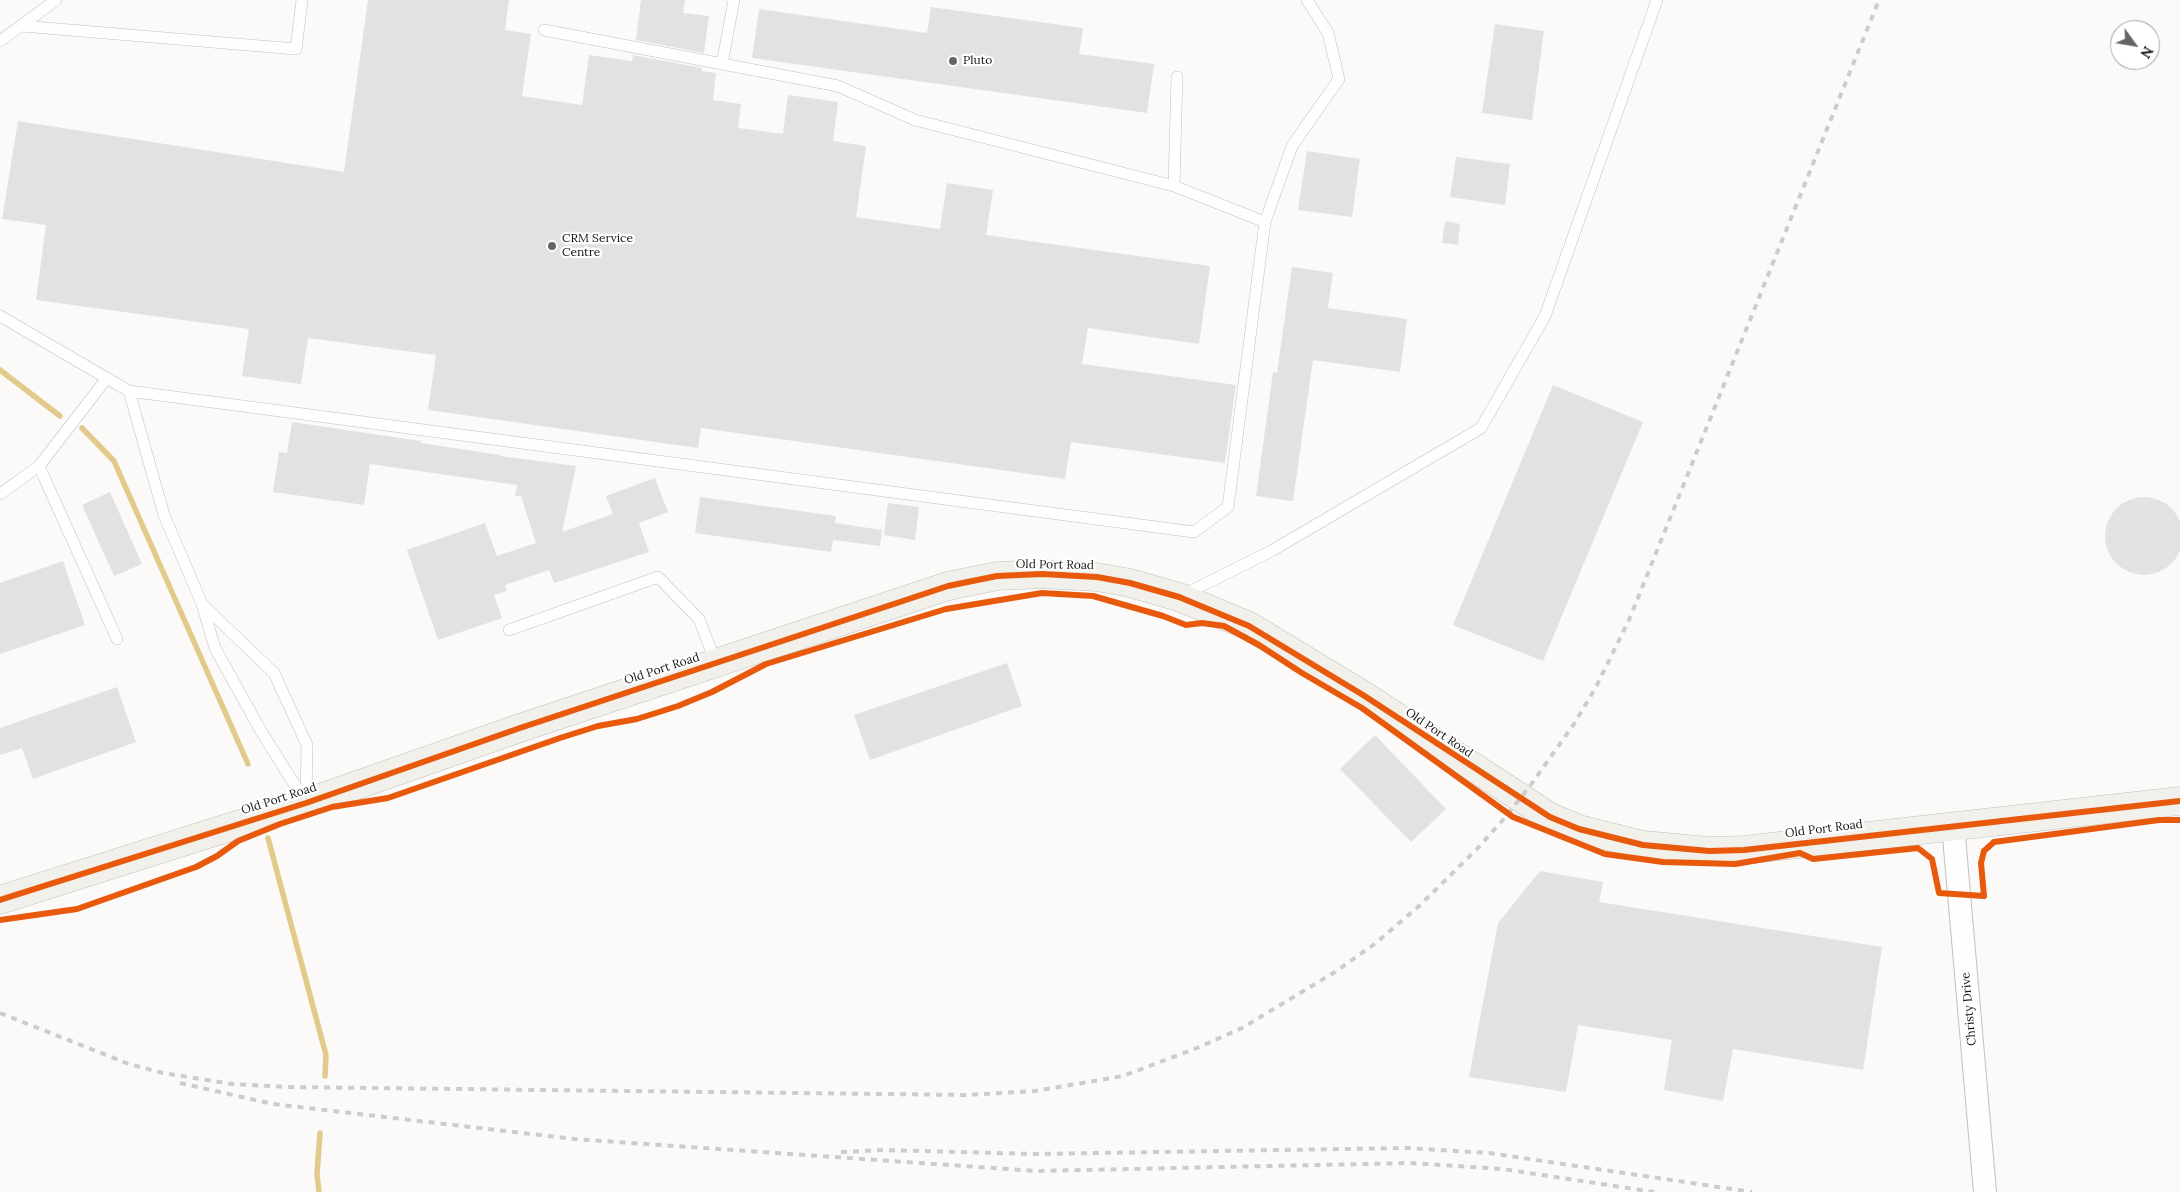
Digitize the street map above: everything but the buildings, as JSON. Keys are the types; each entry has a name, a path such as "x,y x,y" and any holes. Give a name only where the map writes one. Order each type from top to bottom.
{"street":[{"name":"Old Port Road","path":"0,900 306,803 520,728 948,586 997,576 1042,574 1097,577 1130,583 1179,597 1249,626 1363,695 1550,817 1579,829 1643,845 1709,851 1744,850 2180,800"},
{"name":"Christy Drive","path":"1953,825 1986,1192"}],"lane":[{"path":"0,41 56,0"},
{"path":"22,26 296,49 302,0"},
{"path":"722,64 734,0"},
{"path":"0,316 129,390 1194,532 1228,507 1265,222 1292,146 1339,79 1328,33 1307,0"},
{"path":"1179,597 1273,550 1481,428 1545,316 1657,0"},
{"path":"544,30 838,86 914,120 1174,186 1265,222"},
{"path":"1174,186 1177,77"},
{"path":"0,494 39,466 107,378"},
{"path":"129,390 164,515 202,604 215,648 261,731 306,803"},
{"path":"39,466 117,639"},
{"path":"509,630 658,577 698,618 716,663"},
{"path":"202,604 274,673 307,745 306,803"}],"waterway":[{"path":"0,370 60,416"},
{"path":"82,428 114,461 248,764"},
{"path":"268,838 326,1055 325,1076"},
{"path":"319,1192 317,1174 320,1133"}],"railway":[{"path":"0,1013 129,1064 163,1073 232,1084 288,1087 967,1095 1035,1091 1123,1076 1197,1048 1242,1028 1335,972 1376,943 1419,906 1476,850 1502,821 1530,786 1574,724 1596,687 1629,620 1879,0"},
{"path":"180,1083 273,1104 574,1139 1036,1171 1410,1163 1503,1169 1654,1192"},
{"path":"841,1152 883,1150 1035,1154 1407,1148 1489,1153 1752,1192"}],"cycle path":[{"path":"0,900 306,803 520,728 948,586 997,576 1042,574 1097,577 1130,583 1179,597 1249,626 1363,695 1550,817 1579,829 1643,845 1709,851 1744,850 2180,801"},
{"path":"0,920 77,909 196,867 217,856 238,841 280,824 332,807 388,798 560,738 598,726 637,719 678,706 712,692 766,664 946,609 1042,593 1093,596 1163,616 1186,625 1202,623 1224,626 1259,645 1362,708 1513,817 1605,854 1663,862 1735,864 1800,853 1813,859 1918,848 1932,859 1939,893 1984,896 1981,863 1984,851 1994,842 2159,820 2180,820"}],"place":[{"name":"Pluto","path":"953,61"},
{"name":"CRM Service Centre","path":"552,246"}]}
